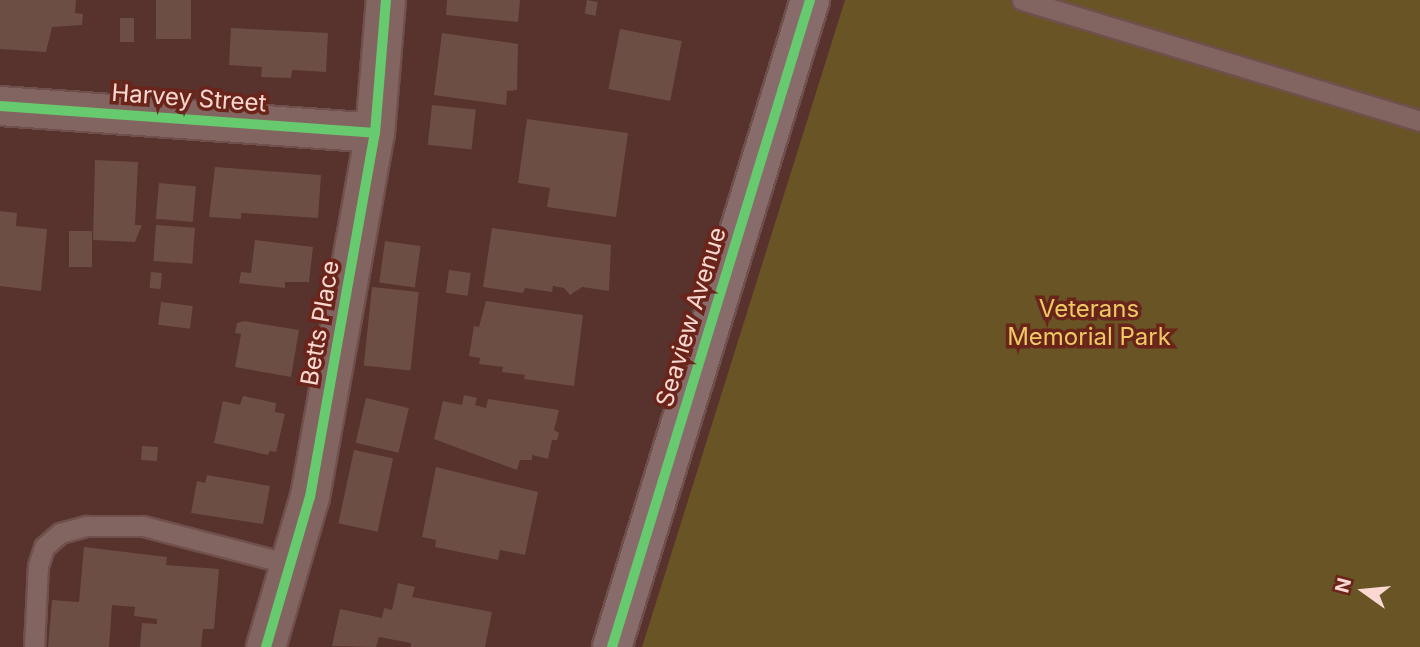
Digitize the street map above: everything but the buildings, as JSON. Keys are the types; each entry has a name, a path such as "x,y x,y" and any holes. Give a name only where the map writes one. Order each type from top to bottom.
{"street":[{"name":"Betts Place","path":"266,647 310,497 375,133 386,0"},
{"name":"Seaview Avenue","path":"612,647 810,0"},
{"name":"Harvey Street","path":"0,106 375,133"}],"lane":[{"path":"1022,0 1420,121"},
{"path":"34,647 38,566 44,547 60,533 87,526 142,526 290,564"}],"green space":[{"name":"Veterans Memorial Park","path":"845,0 1420,0 1420,647 642,647"}],"cycle path":[{"path":"266,647 310,497 375,133 386,0"},
{"path":"612,647 810,0"},
{"path":"0,106 375,133"}]}
